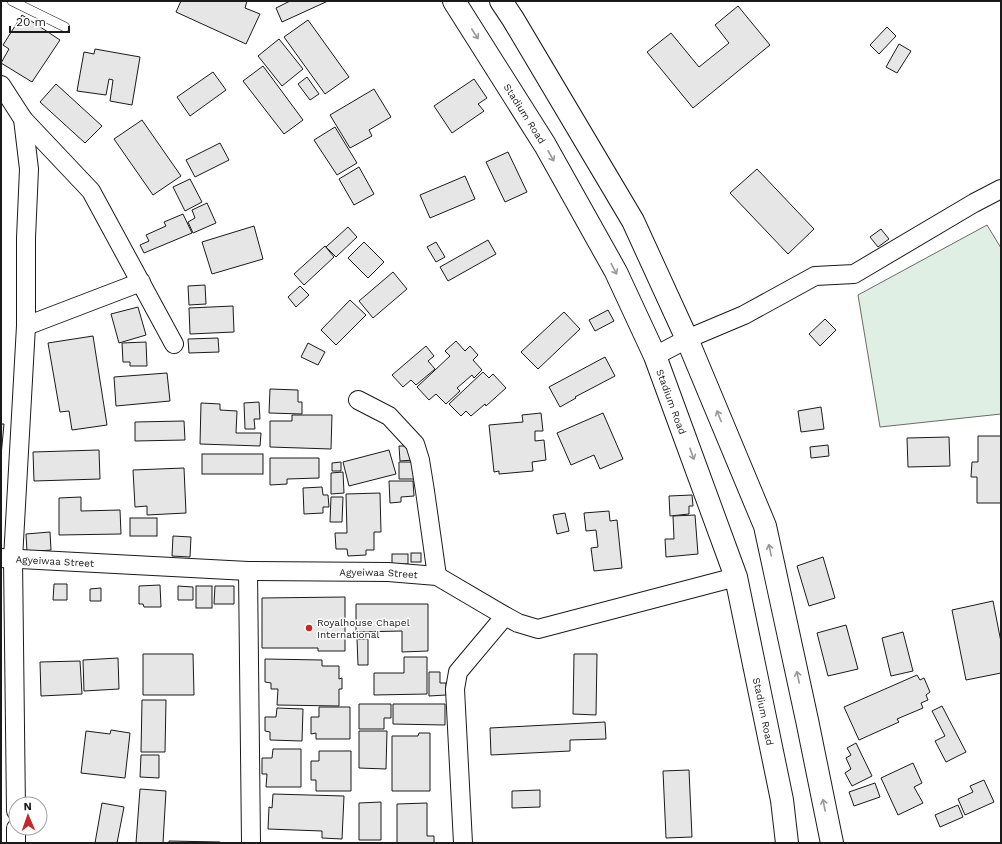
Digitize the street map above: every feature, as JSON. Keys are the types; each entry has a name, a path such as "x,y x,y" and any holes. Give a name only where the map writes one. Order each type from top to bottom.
{"main road":[{"name":"Stadium Road","path":"454,1 545,145 616,272 655,356 736,577 782,800 787,843"},
{"path":"501,1 633,221 687,339 765,526 832,843"}],"street":[{"path":"1,85 23,119 91,191 174,344"},
{"path":"15,796 7,559 26,326 26,238 29,169 23,119"},
{"path":"655,356 687,339 744,315 815,276 854,274 974,203 1001,189"},
{"path":"26,326 141,282"},
{"path":"358,400 389,416 415,444 420,460 437,576"},
{"name":"Agyeiwaa Street","path":"7,559 248,571 388,572 437,576 505,616 524,625 538,629 736,577"},
{"path":"248,571 251,843"},
{"path":"463,843 455,690 458,672 505,616"}],"lane":[{"path":"12,1 65,27"}],"green space":[{"path":"987,225 1001,248 1001,414 880,427 858,295"}],"building":[{"path":"181,1 247,1 245,8 260,14 246,44 176,12"},
{"path":"290,1 328,1 282,22 276,8"},
{"path":"738,6 770,45 693,108 647,52 671,33 699,67 729,43 715,25"},
{"path":"22,15 60,40 32,82 1,63 9,49 3,45"},
{"path":"308,20 349,77 325,94 284,37"},
{"path":"887,27 896,36 879,54 870,45"},
{"path":"279,39 303,69 282,86 258,56"},
{"path":"899,44 911,51 897,73 886,67"},
{"path":"95,49 140,57 132,105 110,101 113,80 109,79 106,95 77,91 84,52 94,54"},
{"path":"263,66 303,120 284,134 243,81"},
{"path":"213,72 226,90 190,116 177,97"},
{"path":"307,77 319,94 310,100 298,84"},
{"path":"474,79 487,98 478,104 484,111 452,133 434,106"},
{"path":"56,84 102,126 85,143 40,102"},
{"path":"374,89 391,117 369,130 372,136 350,148 330,115"},
{"path":"142,120 181,176 153,195 114,139"},
{"path":"335,127 357,163 337,175 314,140"},
{"path":"220,143 229,160 195,177 186,160"},
{"path":"508,152 527,192 505,202 486,162"},
{"path":"359,167 374,194 354,205 339,179"},
{"path":"757,169 814,229 788,254 730,193"},
{"path":"465,176 475,199 430,218 420,195"},
{"path":"190,179 202,202 185,211 173,187"},
{"path":"207,203 216,223 193,233 188,222 195,218 192,210"},
{"path":"183,214 192,233 144,253 140,245 149,241 146,235 166,226 164,222"},
{"path":"254,226 263,259 212,274 202,242"},
{"path":"348,227 357,237 336,257 326,247"},
{"path":"881,229 889,239 878,247 870,237"},
{"path":"488,240 496,254 448,281 440,267"},
{"path":"364,242 384,262 368,278 348,258"},
{"path":"436,242 445,257 436,262 427,247"},
{"path":"325,246 334,257 304,285 294,274"},
{"path":"393,272 407,289 373,318 359,301"},
{"path":"205,285 206,304 189,305 188,286"},
{"path":"300,286 309,295 296,307 288,297"},
{"path":"350,300 366,315 336,345 321,330"},
{"path":"233,306 234,332 190,334 189,308"},
{"path":"138,307 146,335 119,343 111,314"},
{"path":"608,310 614,321 595,331 589,320"},
{"path":"564,312 580,329 538,369 521,352"},
{"path":"825,319 836,330 820,346 809,334"},
{"path":"93,336 107,425 72,430 69,411 60,412 48,343"},
{"path":"218,338 219,352 189,353 188,339"},
{"path":"456,341 465,351 470,346 478,355 473,360 482,370 474,378 472,375 457,388 460,391 446,404 436,394 429,400 417,387 450,356 445,351"},
{"path":"146,342 147,366 130,366 130,362 123,362 122,343"},
{"path":"308,343 325,352 318,365 301,357"},
{"path":"426,346 434,356 428,361 435,369 416,385 411,380 403,387 392,375"},
{"path":"605,357 615,376 575,397 576,398 560,407 549,387"},
{"path":"483,372 489,378 493,374 506,388 486,406 485,404 471,416 466,411 461,416 449,404"},
{"path":"167,373 170,401 116,406 114,377"},
{"path":"270,389 298,390 298,402 302,402 302,414 269,413"},
{"path":"259,402 260,419 254,419 255,429 245,429 244,403"},
{"path":"201,403 220,404 220,410 237,411 236,433 261,433 260,446 200,444"},
{"path":"821,407 824,429 801,432 798,411"},
{"path":"541,413 543,431 535,431 535,441 544,440 546,460 532,462 533,471 499,474 499,471 494,472 489,425 523,422 522,415"},
{"path":"603,413 623,459 600,469 594,455 571,465 557,433"},
{"path":"292,415 332,415 331,449 270,447 270,421 292,421"},
{"path":"184,421 185,440 135,441 135,422"},
{"path":"1,424 4,424 1,456"},
{"path":"978,436 1001,436 1001,503 977,503 977,477 971,477 972,462 978,462"},
{"path":"949,437 950,466 908,467 907,438"},
{"path":"828,445 829,456 811,458 810,447"},
{"path":"399,446 413,446 413,460 400,461"},
{"path":"99,450 100,479 34,481 33,452"},
{"path":"389,450 396,474 349,486 343,462"},
{"path":"202,454 263,454 263,474 202,474"},
{"path":"270,458 319,458 319,478 287,479 287,484 270,485"},
{"path":"341,462 341,471 332,471 332,463"},
{"path":"399,462 413,462 414,479 399,479"},
{"path":"184,468 186,513 147,515 147,506 135,507 133,470"},
{"path":"343,472 344,493 331,494 331,473"},
{"path":"389,481 413,481 414,496 401,497 401,502 390,503"},
{"path":"322,487 323,495 328,495 329,507 323,507 323,513 304,514 303,488"},
{"path":"380,493 381,532 374,532 374,550 366,550 366,555 348,556 347,549 336,549 335,533 347,533 346,494"},
{"path":"692,495 693,506 689,506 689,514 670,516 669,496"},
{"path":"81,497 81,511 120,510 121,534 59,535 59,498"},
{"path":"331,497 343,497 342,522 330,522"},
{"path":"609,511 610,521 617,520 622,568 594,571 591,548 598,547 596,530 586,531 584,513"},
{"path":"565,513 569,531 557,534 553,515"},
{"path":"695,515 698,554 666,557 665,539 674,539 673,516"},
{"path":"130,518 157,518 157,536 130,536"},
{"path":"50,532 51,550 27,552 26,534"},
{"path":"173,536 191,537 190,557 172,556"},
{"path":"411,553 421,553 421,562 411,562"},
{"path":"392,554 408,554 408,564 392,564"},
{"path":"823,557 835,598 809,606 797,566"},
{"path":"54,584 67,584 67,600 53,600"},
{"path":"160,585 161,607 144,607 143,604 139,604 139,586"},
{"path":"178,586 193,587 193,600 178,600"},
{"path":"196,586 212,586 212,608 196,608"},
{"path":"215,586 234,586 234,604 214,604"},
{"path":"101,588 101,601 90,601 90,589"},
{"path":"345,597 345,651 318,651 318,648 262,648 262,598"},
{"path":"993,601 1001,642 1001,673 966,680 952,610"},
{"path":"356,604 428,604 428,651 402,652 402,631 356,632"},
{"path":"846,625 858,669 828,676 817,633"},
{"path":"903,632 913,671 891,676 882,638"},
{"path":"357,639 368,639 368,665 358,665"},
{"path":"143,654 193,654 194,695 143,695"},
{"path":"574,654 597,654 596,715 573,714"},
{"path":"404,657 427,657 427,694 374,695 374,673 404,673"},
{"path":"118,658 119,689 84,691 83,660"},
{"path":"265,659 322,660 322,666 339,666 339,679 342,678 342,689 339,689 339,706 277,705 278,689 271,689 271,683 265,682"},
{"path":"80,661 82,694 41,696 40,662"},
{"path":"429,672 440,672 440,683 446,683 446,695 429,696"},
{"path":"917,675 920,680 924,678 930,692 926,695 928,700 921,703 923,708 897,719 899,722 859,740 844,707"},
{"path":"142,700 166,700 165,752 141,752"},
{"path":"359,704 391,704 391,718 384,718 384,729 359,729"},
{"path":"393,704 445,704 445,725 393,724"},
{"path":"942,706 966,752 946,762 935,741 945,736 932,711"},
{"path":"319,707 350,707 350,739 316,739 316,733 311,734 311,717 319,717"},
{"path":"277,708 303,709 302,741 270,740 270,732 265,731 265,717 276,717"},
{"path":"605,722 606,739 570,740 570,751 491,755 490,728"},
{"path":"111,730 130,733 125,778 81,773 86,731 110,734"},
{"path":"359,731 387,731 386,769 359,768"},
{"path":"419,733 430,733 430,791 392,791 392,736 418,736"},
{"path":"856,743 872,776 852,786 845,773 851,769 846,758 851,755 847,748"},
{"path":"273,749 301,749 301,787 266,787 267,774 262,774 262,758 272,758"},
{"path":"319,751 351,751 351,791 316,791 316,780 311,780 311,761 319,761"},
{"path":"141,755 159,755 159,778 140,777"},
{"path":"913,763 922,783 914,787 923,803 898,815 881,778"},
{"path":"689,770 692,837 666,838 663,771"},
{"path":"984,780 994,802 965,815 958,799 973,792 970,786"},
{"path":"875,783 880,797 854,806 849,792"},
{"path":"140,789 166,791 163,843 136,843"},
{"path":"540,790 540,807 512,808 512,791"},
{"path":"273,794 344,796 342,839 322,838 322,831 268,829 269,807 272,808"},
{"path":"381,802 381,840 359,840 359,803"},
{"path":"102,803 124,807 117,843 95,843"},
{"path":"427,803 427,836 434,836 434,843 397,843 397,804"},
{"path":"958,805 963,817 940,827 935,815"},
{"path":"169,841 220,842 220,843 169,843"}],"place":[{"name":"Royalhouse Chapel International","path":"309,628"}]}
